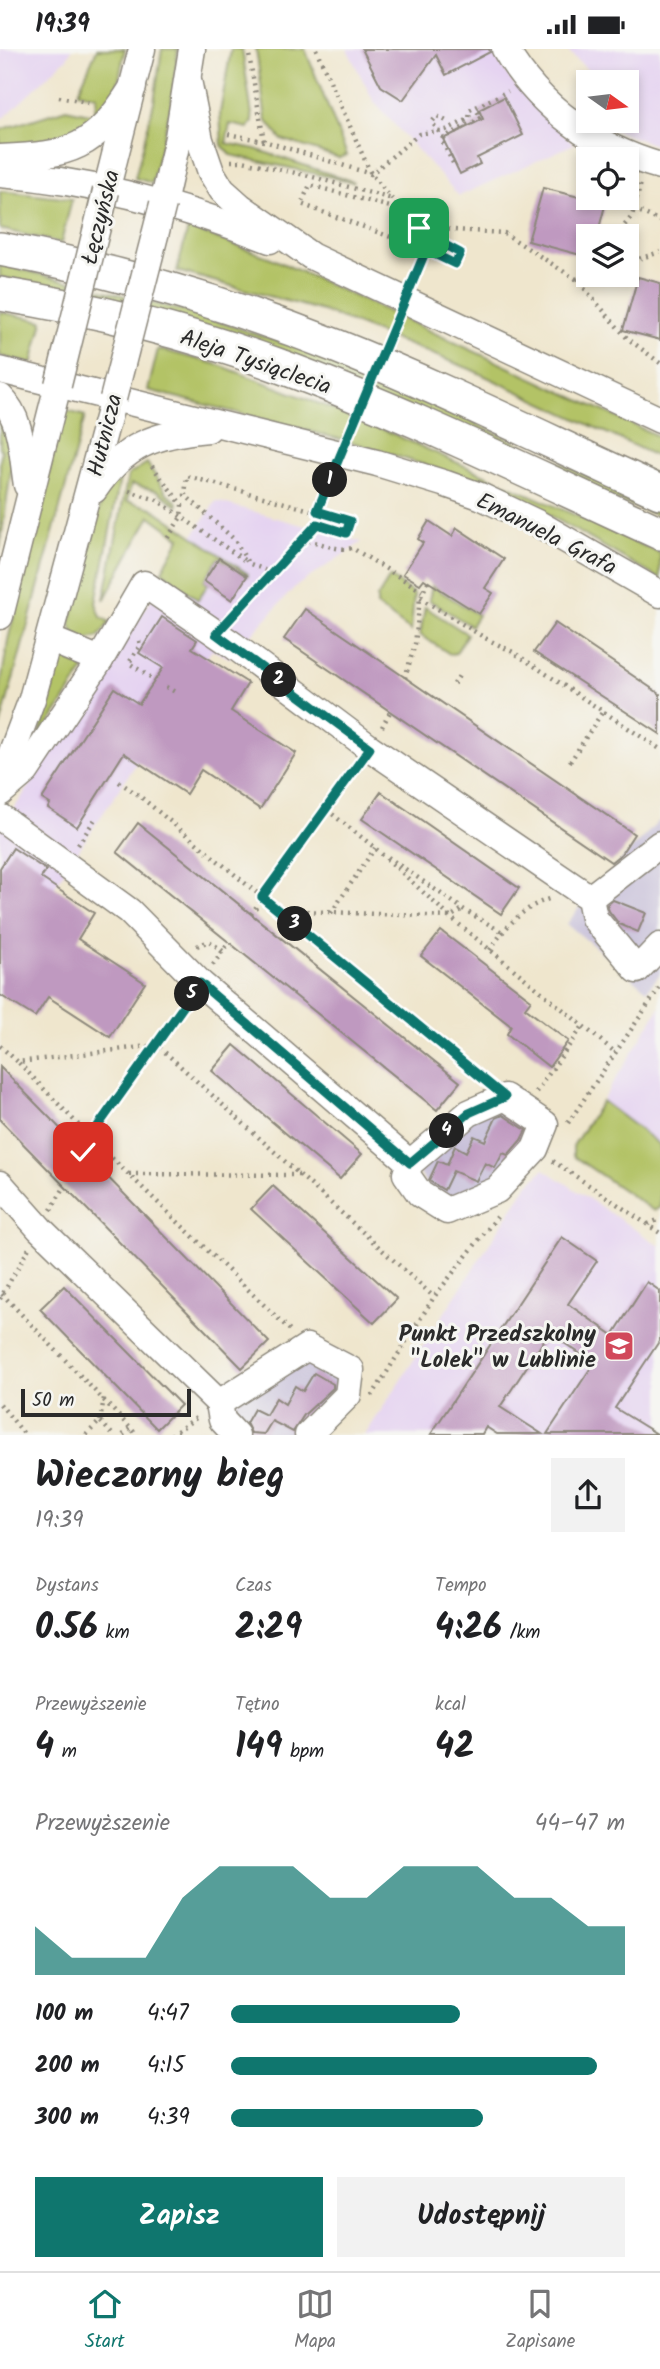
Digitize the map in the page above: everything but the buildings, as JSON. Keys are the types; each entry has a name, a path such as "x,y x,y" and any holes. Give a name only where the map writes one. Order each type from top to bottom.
{"main road":[{"name":"Aleja Tysiąclecia","path":"0,249 112,275 265,320 413,380 660,492"},
{"name":"Aleja Tysiąclecia","path":"0,294 34,299 177,334 275,364 392,412 660,533"}],"street":[{"name":"Łęczyńska","path":"58,385 142,49"},
{"path":"192,49 188,80 200,140 211,172 222,190 241,207 311,256"},
{"path":"505,49 514,65 557,111 587,135 626,155 655,175"},
{"name":"Hutnicza","path":"0,784 32,699 87,501 163,204 188,80"},
{"path":"0,158 43,156 82,145 98,134 120,109 133,87"},
{"path":"0,174 61,181 216,219 311,256 660,420"},
{"path":"0,370 113,399"},
{"path":"0,616 58,385"},
{"path":"0,397 12,413 19,430 28,498"},
{"name":"Emanuela Grafa","path":"113,399 377,463 480,496 565,538 660,594"},
{"path":"87,501 107,471 121,456 138,445 183,431 227,427"},
{"path":"0,793 26,771 100,660 144,583 370,748 584,893 594,918 637,970 660,946"},
{"path":"49,639 100,660"},
{"path":"0,817 129,911 200,983 410,1163"},
{"path":"584,893 660,844"},
{"path":"514,1103 545,1124 535,1149 497,1190 447,1211 420,1194 406,1174 410,1163 469,1113 514,1103"},
{"path":"0,1184 40,1229 219,1403 222,1420 236,1434"},
{"path":"219,1403 307,1347 351,1370 348,1395 308,1434"}],"path":[{"path":"248,49 264,141"},
{"path":"316,49 371,174 401,210 428,236 460,253 455,264 426,250 301,204 310,184 401,210"},
{"path":"371,174 419,134 446,130 453,124 469,119 470,110 510,89 505,80"},
{"path":"59,97 88,103"},
{"path":"443,138 481,118 478,111"},
{"path":"453,124 437,116 432,122 443,138 441,139 453,163"},
{"path":"228,134 264,141 371,174"},
{"path":"226,161 243,161 313,177 392,199"},
{"path":"639,191 642,180 655,175"},
{"path":"636,210 660,221"},
{"path":"419,228 504,233 575,279 627,338 660,363"},
{"path":"317,511 426,250"},
{"path":"639,259 660,253"},
{"path":"146,457 182,505 181,517 167,539"},
{"path":"216,634 317,524 346,533 350,521 187,476 185,495 234,540 248,563"},
{"path":"129,491 157,500 248,563 265,570 277,568"},
{"path":"303,541 313,540 341,550 352,548 422,591"},
{"path":"405,678 415,644 420,598 430,578"},
{"path":"420,598 513,652 660,749"},
{"path":"137,638 140,645 130,663 155,680"},
{"path":"454,684 460,674"},
{"path":"166,687 177,693"},
{"path":"570,762 603,711"},
{"path":"251,913 370,748 390,712"},
{"path":"119,782 514,1103 583,1026"},
{"path":"327,810 374,847 463,909 502,932"},
{"path":"78,846 97,816"},
{"path":"331,913 374,847"},
{"path":"374,847 450,918 616,1052"},
{"path":"490,950 502,932 533,904 584,893"},
{"path":"278,910 450,918 463,909"},
{"path":"83,1152 90,1137 229,942"},
{"path":"18,1062 157,1045 434,1297"},
{"path":"0,1046 307,1347"},
{"path":"535,1149 660,1233"},
{"path":"128,1174 299,1175"},
{"path":"647,1224 660,1219"},
{"path":"2,1294 137,1434"},
{"path":"86,1434 100,1421 104,1398"},
{"path":"171,1434 219,1403"},
{"path":"0,1404 25,1434"},
{"path":"100,1421 113,1434"},
{"path":"122,1434 131,1428"}],"shaded area":[{"path":"0,49 72,49 67,58 5,117 0,118"},
{"path":"347,49 491,49 513,83 574,144 459,196 374,102"},
{"path":"566,49 660,49 660,147 622,133 639,133 639,70 588,70"},
{"path":"216,501 362,542 295,587 230,658 212,650 60,878 0,974 0,830"},
{"path":"660,820 660,974 647,990 567,924 594,888"},
{"path":"660,1007 660,1145 602,1101"},
{"path":"463,1105 552,1120 447,1219 407,1152"},
{"path":"544,1169 660,1246 660,1434 365,1435 527,1186"},
{"path":"309,1338 356,1359 320,1434 223,1434 210,1421"}],"green space":[{"path":"97,49 125,49 116,94 106,113 65,142 0,148 0,130 66,109 94,115 97,96 78,92"},
{"path":"162,49 178,49 171,105 152,183 135,178 154,102"},
{"path":"231,49 242,49 253,122 248,128 230,124 226,143 255,149 354,182 231,155 222,145 220,113"},
{"path":"256,49 305,49 347,155 339,158 281,139 266,120"},
{"path":"0,191 72,199 61,243 0,229"},
{"path":"188,228 271,258 660,437 660,458 470,369 323,311 177,271"},
{"path":"0,264 195,314 353,366 660,510 660,516 42,285 0,277"},
{"path":"0,312 43,321 32,364 0,356"},
{"path":"158,349 219,365 364,421 660,553 660,579 530,504 482,483 355,443 148,390"},
{"path":"64,410 85,416 0,727 0,689 8,640"},
{"path":"0,414 4,419 12,463 0,548 2,451"},
{"path":"147,463 166,492 178,503 177,506 158,491 131,484 127,501 152,508 248,574 247,576 219,558 204,581 208,584 198,600 162,571 180,538 150,516 104,600 128,475"},
{"path":"121,473 96,603 101,617 110,622 98,637 85,640 74,634 70,622 103,495"},
{"path":"390,577 414,594 411,631 377,606 377,598"},
{"path":"432,586 478,615 471,626 429,600"},
{"path":"425,607 467,634 456,653 450,654 420,635"},
{"path":"61,657 85,668 38,741"},
{"path":"602,1101 660,1145 660,1207 654,1211 573,1156 573,1146"}],"place":[{"name":"Punkt Przedszkolny \"Lolek\" w Lublinie","path":"619,1346"}],"route":[{"path":"83,1152 90,1137 200,983 410,1163 469,1113 505,1097 262,897 370,748 216,634 317,524 346,533 350,521 317,511 426,250 455,264 460,253 428,236 419,228"}]}
